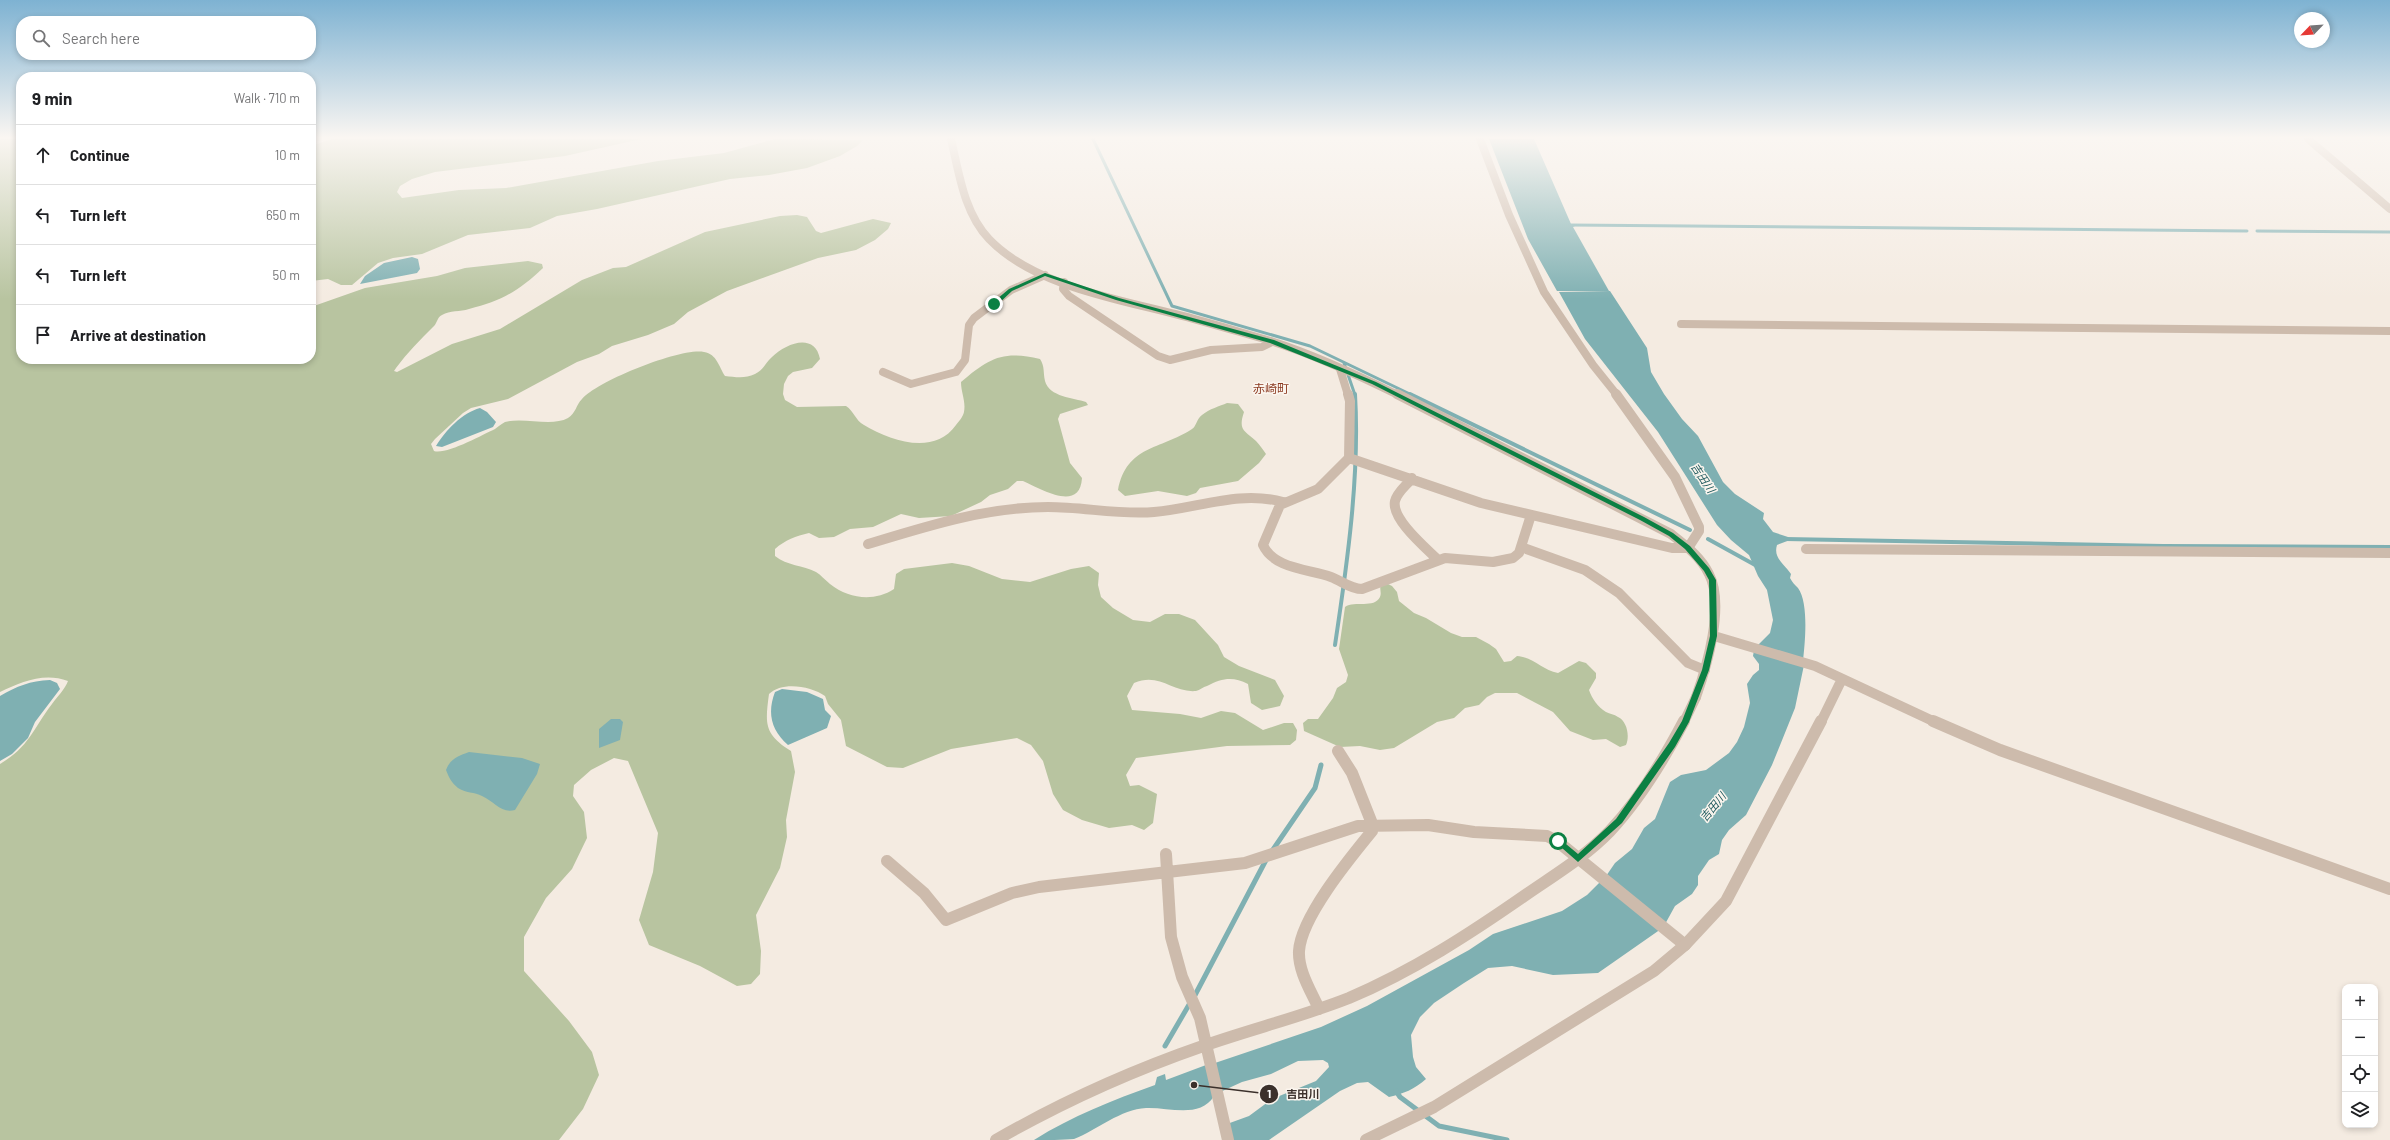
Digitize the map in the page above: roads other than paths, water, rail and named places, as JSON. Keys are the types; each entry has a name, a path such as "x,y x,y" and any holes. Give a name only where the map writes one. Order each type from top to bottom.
{"street":[{"path":"966,192 970,208 980,227 989,239 1002,251 1045,275 1118,299 1272,342 1374,383 1671,534 1688,548 1707,570 1712,580 1714,636 1696,697 1672,745 1619,821 1581,862 1421,962 1387,981 1319,1009 1206,1051 1084,1092 1045,1111 996,1140"},
{"path":"1500,192 1509,216 1544,292 1593,365 1632,416 1678,484 1699,527 1699,531 1688,548"},
{"path":"2370,192 2390,209"},
{"path":"883,372 900,381 911,384 936,379 956,372 964,360 969,325 974,318 1011,290 1045,275"},
{"path":"1064,282 1063,289 1069,296 1158,356 1170,360 1211,350 1262,347 1272,342"},
{"path":"1681,324 2390,331"},
{"path":"1340,369 1350,401 1355,459"},
{"path":"1355,459 1481,503 1672,548 1688,548"},
{"path":"868,544 938,523 1023,508 1049,507 1154,512 1244,498 1274,499 1283,502 1305,496 1318,489 1355,459"},
{"path":"1412,478 1396,499 1396,509 1404,524 1438,560"},
{"path":"1283,502 1263,546 1264,551 1301,570 1340,582 1351,588 1362,590 1438,560 1449,558 1500,561 1516,557 1521,547 1531,515"},
{"path":"1521,547 1585,570 1619,593 1688,663 1705,670"},
{"path":"1806,549 2390,553"},
{"path":"1714,636 1725,638 1815,666 1951,730 2000,750 2390,889"},
{"path":"1366,1140 1434,1107 1654,971 1685,945 1726,901 1834,698 1842,679"},
{"path":"1319,1009 1300,960 1300,940 1342,868 1372,831 1374,826 1352,773 1338,751"},
{"path":"887,861 924,893 946,920 959,918 1012,892 1039,887 1245,863 1358,826 1428,825 1474,832 1547,836 1558,841 1581,862 1685,945"},
{"path":"1166,854 1171,937 1203,1029 1206,1051 1228,1140"}],"water":[{"path":"1510,192 1557,192 1571,224 1574,224 1575,226 1573,227 1609,291 1557,291 1528,239"},
{"path":"412,257 418,259 420,269 417,273 360,284 365,276 384,263"},
{"path":"1610,291 1647,348 1651,372 1664,394 1682,419 1698,436 1723,482 1735,494 1764,513 1763,519 1773,532 1788,537 1790,540 1777,545 1776,550 1780,561 1791,574 1790,578 1798,588 1804,603 1805,644 1803,661 1756,647 1770,633 1773,620 1767,590 1758,576 1749,555 1731,540 1717,525 1658,432 1585,339 1559,292"},
{"path":"480,408 487,412 496,422 493,427 442,447 436,446 455,423 473,410"},
{"path":"1754,650 1804,665 1795,708 1772,765 1746,815 1729,830 1722,840 1719,854 1709,860 1698,876 1698,885 1692,894 1675,906 1664,926 1604,879 1615,863 1632,849 1644,828 1655,819 1670,782 1681,775 1706,770 1729,753 1737,742 1744,727 1750,703 1747,684 1753,675 1759,670 1759,664 1753,656"},
{"path":"50,680 57,683 60,689 35,722 28,738 12,754 0,761 0,696 12,689 24,685"},
{"path":"782,689 807,692 823,699 825,710 831,716 827,728 788,745 774,727 771,714 771,707 775,692"},
{"path":"611,719 620,719 623,722 620,740 599,748 599,729"},
{"path":"469,752 522,758 540,764 537,774 515,810 510,811 502,809 486,798 461,790 452,782 446,770 448,766 455,758"},
{"path":"1602,880 1661,929 1598,973 1553,975 1512,966 1488,968 1434,1003 1420,1017 1411,1035 1413,1057 1416,1067 1426,1079 1418,1086 1404,1093 1389,1097 1368,1082 1357,1083 1340,1091 1269,1140 1231,1140 1227,1124 1249,1116 1272,1099 1316,1081 1329,1067 1328,1063 1323,1060 1298,1061 1271,1074 1242,1082 1218,1093 1212,1064 1321,1027 1367,1006 1469,950 1493,934 1562,911 1587,895"},
{"path":"1206,1065 1214,1096 1208,1103 1201,1107 1192,1110 1155,1108 1137,1109 1118,1116 1074,1139 1034,1140 1063,1123 1093,1109 1155,1085 1157,1077 1165,1074 1166,1080"}],"waterway":[{"path":"1118,192 1172,306 1310,346 1412,395"},
{"path":"1570,225 2247,231"},
{"path":"2257,231 2390,232"},
{"path":"1344,363 1355,395"},
{"path":"1335,645 1348,552 1354,488 1356,456 1355,394"},
{"path":"1410,394 1690,530"},
{"path":"1708,539 1757,566"},
{"path":"1785,539 2163,546 2390,547"},
{"path":"1272,851 1315,788 1321,765"},
{"path":"1194,997 1266,860"},
{"path":"1165,1046 1190,1003"},
{"path":"1396,1091 1400,1097 1439,1126 1507,1140"}],"place":[{"name":"吉田川","path":"1194,1085"}],"district":[{"name":"赤崎町","path":"1271,389"}]}
